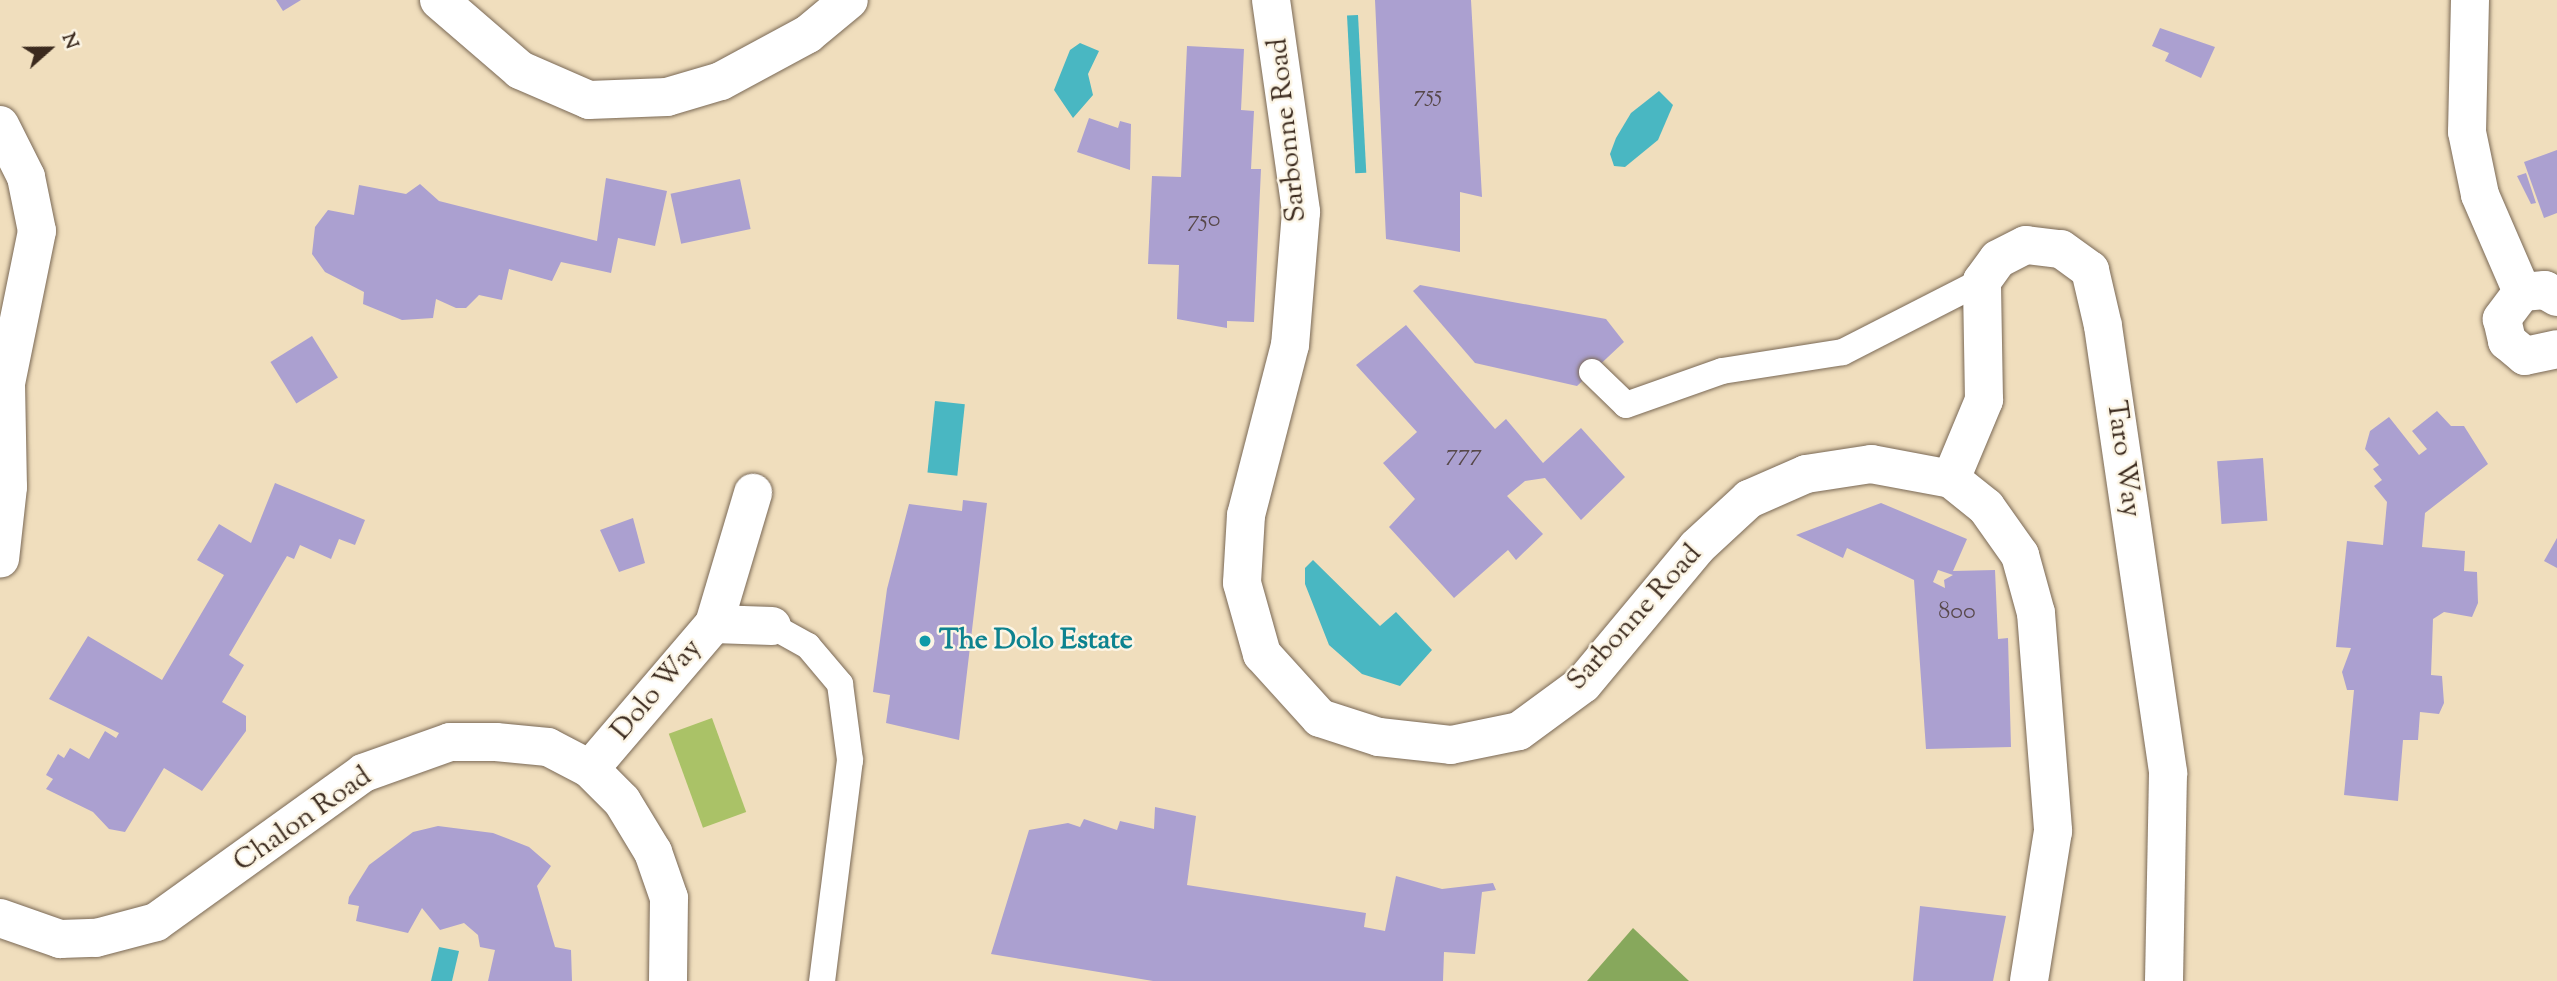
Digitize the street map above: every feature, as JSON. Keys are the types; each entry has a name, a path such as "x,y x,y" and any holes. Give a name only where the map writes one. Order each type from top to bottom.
{"street":[{"path":"439,0 520,71 589,100 667,97 721,81 808,34 849,0"},
{"name":"Sarbonne Road","path":"1271,0 1301,212 1290,345 1246,515 1242,583 1262,654 1320,718 1379,737 1451,745 1519,730 1583,684 1697,547 1749,499 1806,474 1871,464 1951,479 1986,507 2020,555 2036,613 2053,831 2029,981"},
{"path":"2470,0 2467,132 2480,195 2540,294 2502,318 2507,341 2525,356 2557,349"},
{"path":"0,125 26,177 37,231 6,384 8,487 0,559"},
{"name":"Taro Way","path":"1982,281 1998,259 2026,246 2061,249 2090,270 2168,773 2164,981"},
{"path":"1951,479 1984,400 1982,281"},
{"path":"714,624 753,493"},
{"name":"Dolo Way","path":"590,769 714,624 772,626"},
{"name":"Chalon Road","path":"0,918 60,939 96,938 156,922 363,773 428,747 484,742 548,747 590,769 622,801 653,852 669,898 668,981"}],"lane":[{"path":"1592,372 1626,405 1722,371 1843,352 1982,281"},
{"path":"772,626 808,646 840,684 850,760 822,981"}],"green space":[{"path":"712,718 746,812 703,828 669,734"},
{"path":"1633,928 1689,981 1587,981"}],"water":[{"path":"1358,15 1366,173 1355,173 1347,16"},
{"path":"1080,43 1099,51 1088,74 1093,95 1073,118 1054,90 1070,50"},
{"path":"1659,91 1673,105 1658,140 1625,167 1614,166 1610,154 1631,113"},
{"path":"935,401 965,404 957,476 927,473"},
{"path":"1313,560 1380,626 1396,612 1432,650 1400,686 1362,674 1329,645 1305,584 1305,568"},
{"path":"439,947 459,951 452,981 431,981"}],"building":[{"path":"276,0 301,0 283,11"},
{"path":"1375,0 1471,0 1482,197 1460,192 1460,252 1386,239"},
{"path":"2160,28 2215,47 2201,78 2165,61 2169,53 2152,46"},
{"path":"1187,46 1244,49 1241,110 1254,111 1251,169 1261,169 1254,322 1227,321 1227,328 1177,319 1179,265 1148,264 1152,176 1181,177"},
{"path":"1089,118 1118,128 1120,121 1131,124 1130,170 1077,152"},
{"path":"2557,150 2557,213 2544,218 2524,162"},
{"path":"2526,173 2536,203 2531,204 2517,176"},
{"path":"606,178 667,191 655,246 618,238 611,273 561,262 552,281 509,269 502,300 479,295 466,308 456,308 436,299 433,318 402,320 363,304 364,292 325,272 312,254 315,227 328,210 354,215 359,185 406,194 420,184 439,201 597,241"},
{"path":"740,179 751,229 681,244 671,194"},
{"path":"1420,285 1606,319 1624,342 1577,386 1475,363 1413,291"},
{"path":"1406,325 1495,429 1506,419 1543,463 1581,428 1625,477 1581,520 1545,478 1525,481 1507,496 1543,534 1516,560 1508,550 1454,598 1389,527 1415,499 1383,463 1417,432 1356,365"},
{"path":"312,336 338,378 296,404 270,362"},
{"path":"2437,411 2451,426 2464,426 2488,464 2425,513 2422,547 2465,551 2464,571 2477,572 2478,603 2472,617 2444,612 2433,619 2431,675 2442,676 2444,703 2439,714 2420,712 2418,740 2403,740 2398,801 2344,795 2354,690 2347,690 2342,672 2351,648 2336,647 2347,541 2383,545 2387,502 2374,486 2382,480 2373,469 2379,465 2365,449 2370,431 2389,417 2419,455 2427,449 2412,431"},
{"path":"2263,458 2267,521 2222,524 2217,461"},
{"path":"275,483 365,520 355,545 339,539 331,559 300,545 294,559 287,556 229,655 244,665 222,702 246,716 246,731 202,791 164,768 125,832 109,829 93,812 46,789 53,779 46,775 58,754 64,758 70,748 89,759 105,731 116,738 119,733 49,699 88,636 162,680 224,575 197,560 219,524 251,543"},
{"name":"The Dolo Estate","path":"963,500 987,503 959,740 886,723 890,695 873,692 887,589 909,504 962,511"},
{"path":"1881,503 1967,539 1953,571 1995,570 1998,639 2008,638 2011,747 1926,749 1914,580 1847,548 1843,558 1796,535","holes":["1938,570 1953,575 1944,580 1945,588 1933,582"]},
{"path":"633,518 645,563 619,572 600,530"},
{"path":"2557,538 2557,568 2544,561"},
{"path":"1155,807 1196,816 1187,885 1366,913 1364,927 1385,931 1396,876 1442,889 1493,883 1496,890 1482,892 1475,954 1444,952 1443,981 1153,981 991,954 1029,830 1068,823 1080,827 1084,819 1117,830 1120,821 1154,829"},
{"path":"438,826 493,833 529,847 551,866 537,886 555,947 571,950 572,981 488,981 495,950 480,947 478,935 464,923 440,930 422,908 408,933 356,921 359,906 348,904 349,897 369,865 413,832"},
{"path":"1920,906 2006,916 1993,981 1913,981"}],"place":[{"name":"The Dolo Estate","path":"925,641"}]}
